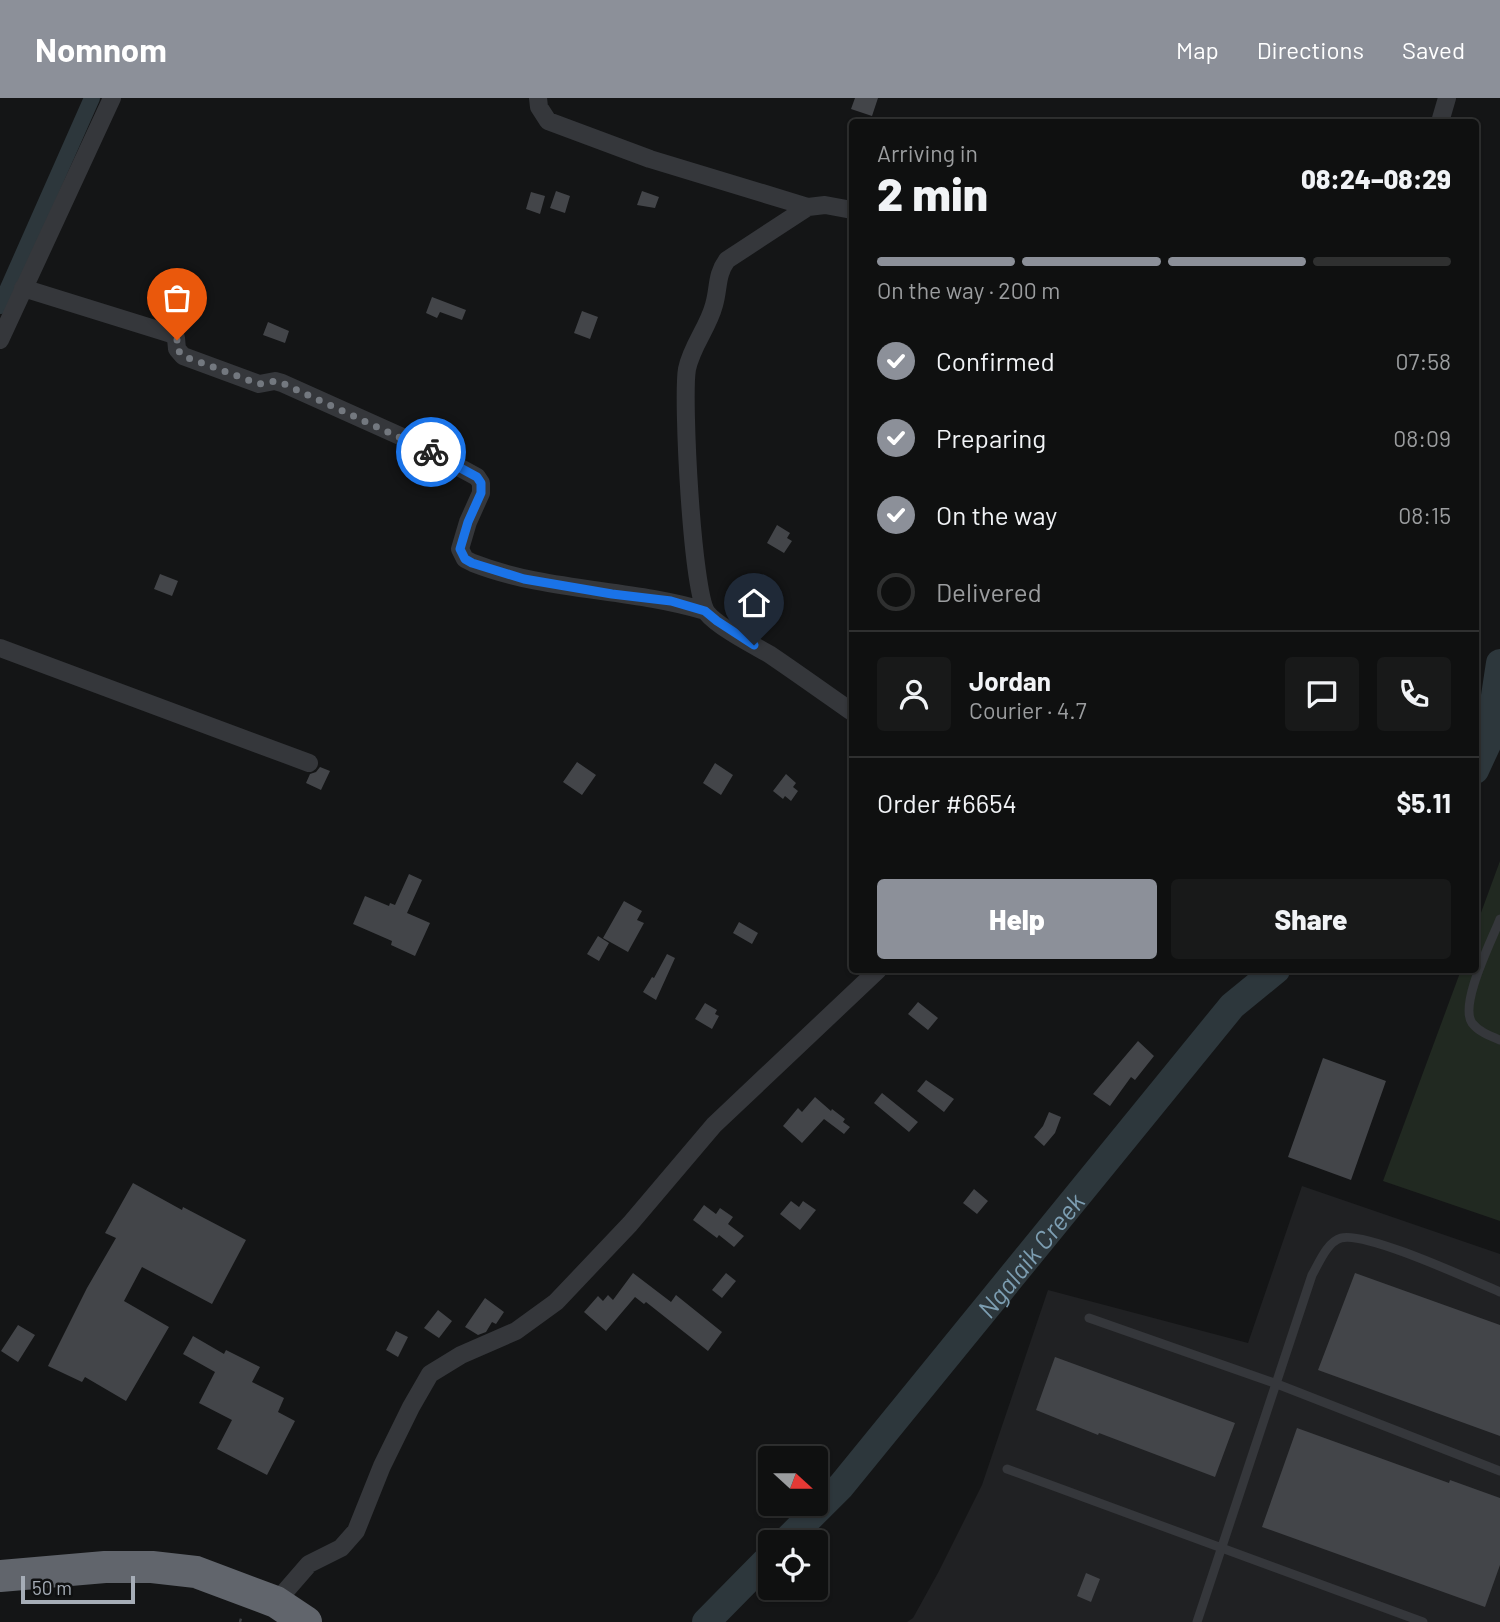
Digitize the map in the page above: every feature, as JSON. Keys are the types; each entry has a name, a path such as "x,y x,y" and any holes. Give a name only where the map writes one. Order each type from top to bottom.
{"highway":[{"path":"0,1576 106,1567 152,1567 195,1572 276,1602 306,1622"}],"street":[{"path":"0,340 112,98"},
{"path":"538,98 543,116 556,124 650,159 808,207 825,205 849,209"},
{"path":"1441,119 1447,98"},
{"path":"705,611 695,568 687,370 696,343 714,307 720,269 737,253 808,207"},
{"path":"23,288 171,334 176,338 177,349 183,356 259,384 275,381 282,383 409,440 477,477 481,483 481,493 460,549 465,559 472,563 524,579 671,601 705,611 849,710"},
{"path":"0,648 309,763"},
{"path":"276,1602 309,1564 341,1548 356,1531 382,1466 430,1374 461,1355 516,1331 556,1302 630,1224 714,1125 875,973"}],"lane":[{"path":"1500,919 1471,994 1468,1009 1473,1024 1486,1035 1500,1040"},
{"path":"1197,1622 1312,1275 1326,1250 1339,1238 1374,1241 1500,1292"},
{"path":"1089,1318 1277,1384 1500,1471"},
{"path":"1007,1469 1423,1622"}],"shaded area":[{"path":"1500,861 1500,1221 1383,1181 1460,973 1479,973 1479,918"},
{"path":"1302,1186 1500,1254 1500,1622 907,1622 913,1618 939,1571 982,1485 1048,1290 1248,1343"}],"building":[{"path":"855,98 878,98 872,116 851,109"},
{"path":"556,191 570,196 565,213 550,208"},
{"path":"642,191 659,197 655,208 637,205"},
{"path":"531,192 545,196 540,214 526,209"},
{"path":"432,297 466,310 462,320 440,312 437,318 426,313"},
{"path":"582,311 598,317 590,339 574,333"},
{"path":"268,322 289,331 285,343 263,335"},
{"path":"777,525 790,533 787,538 792,541 784,553 767,543"},
{"path":"160,574 178,581 172,596 154,589"},
{"path":"577,762 596,775 582,795 563,782"},
{"path":"715,763 733,775 721,795 703,783"},
{"path":"320,767 330,771 321,790 306,783 310,774"},
{"path":"786,774 796,783 793,787 798,791 791,801 785,796 783,799 773,791"},
{"path":"409,874 422,880 407,913 430,923 415,956 391,945 392,941 353,924 365,896 389,906 390,903 395,905"},
{"path":"624,901 642,911 637,920 644,923 628,952 603,938"},
{"path":"739,922 758,933 752,944 733,933"},
{"path":"598,936 609,943 599,961 587,954"},
{"path":"667,954 675,958 656,1000 643,992"},
{"path":"918,1002 938,1018 928,1030 908,1014"},
{"path":"705,1003 717,1010 715,1014 719,1016 712,1029 695,1019"},
{"path":"1138,1041 1154,1056 1135,1080 1131,1077 1110,1106 1093,1094"},
{"path":"1323,1058 1386,1081 1351,1180 1288,1157"},
{"path":"926,1080 954,1099 944,1112 917,1091"},
{"path":"882,1093 918,1122 909,1132 874,1103"},
{"path":"815,1097 845,1119 843,1122 850,1127 844,1134 824,1119 802,1143 783,1126 798,1108 802,1112"},
{"path":"1049,1112 1061,1117 1055,1133 1044,1146 1034,1137"},
{"path":"133,1183 246,1240 212,1304 142,1267 124,1301 169,1327 126,1401 85,1377 82,1382 48,1366 87,1288 116,1238 105,1233"},
{"path":"974,1189 988,1201 977,1214 963,1203"},
{"path":"791,1201 799,1207 803,1201 816,1210 800,1230 780,1214"},
{"path":"704,1205 716,1214 720,1208 733,1217 728,1224 744,1236 734,1247 693,1220"},
{"path":"633,1273 671,1302 676,1295 722,1332 708,1351 646,1302 644,1304 635,1297 606,1331 584,1312 598,1296 603,1301 608,1295 613,1300"},
{"path":"726,1273 736,1281 722,1298 712,1290"},
{"path":"1355,1273 1500,1325 1500,1436 1318,1370"},
{"path":"485,1298 504,1312 496,1324 492,1322 486,1332 478,1335 465,1327"},
{"path":"438,1310 452,1321 439,1338 424,1328"},
{"path":"18,1325 35,1335 18,1362 1,1351"},
{"path":"396,1331 408,1337 398,1357 386,1350"},
{"path":"193,1336 224,1354 226,1350 260,1367 252,1382 284,1398 278,1412 295,1421 267,1475 217,1449 232,1420 199,1403 215,1372 183,1354"},
{"path":"1055,1357 1235,1423 1215,1477 1036,1410"},
{"path":"1297,1428 1449,1483 1450,1480 1500,1498 1500,1565 1485,1607 1262,1527"},
{"path":"1086,1573 1100,1579 1091,1602 1077,1596"}],"waterway":[{"path":"0,306 92,98"},
{"name":"Ngalaik Creek","path":"1479,761 1488,742 1500,663"},
{"name":"Ngalaik Creek","path":"797,1530 841,1486 1232,1006 1272,973"},
{"name":"Ngalaik Creek","path":"706,1622 758,1569"}],"way so far":[{"path":"177,340 177,349 183,356 259,384 275,381 282,383 431,452"}],"route":[{"path":"431,452 477,477 481,483 481,493 460,549 460,554 465,559 524,579 671,601 705,611 754,645"}]}
